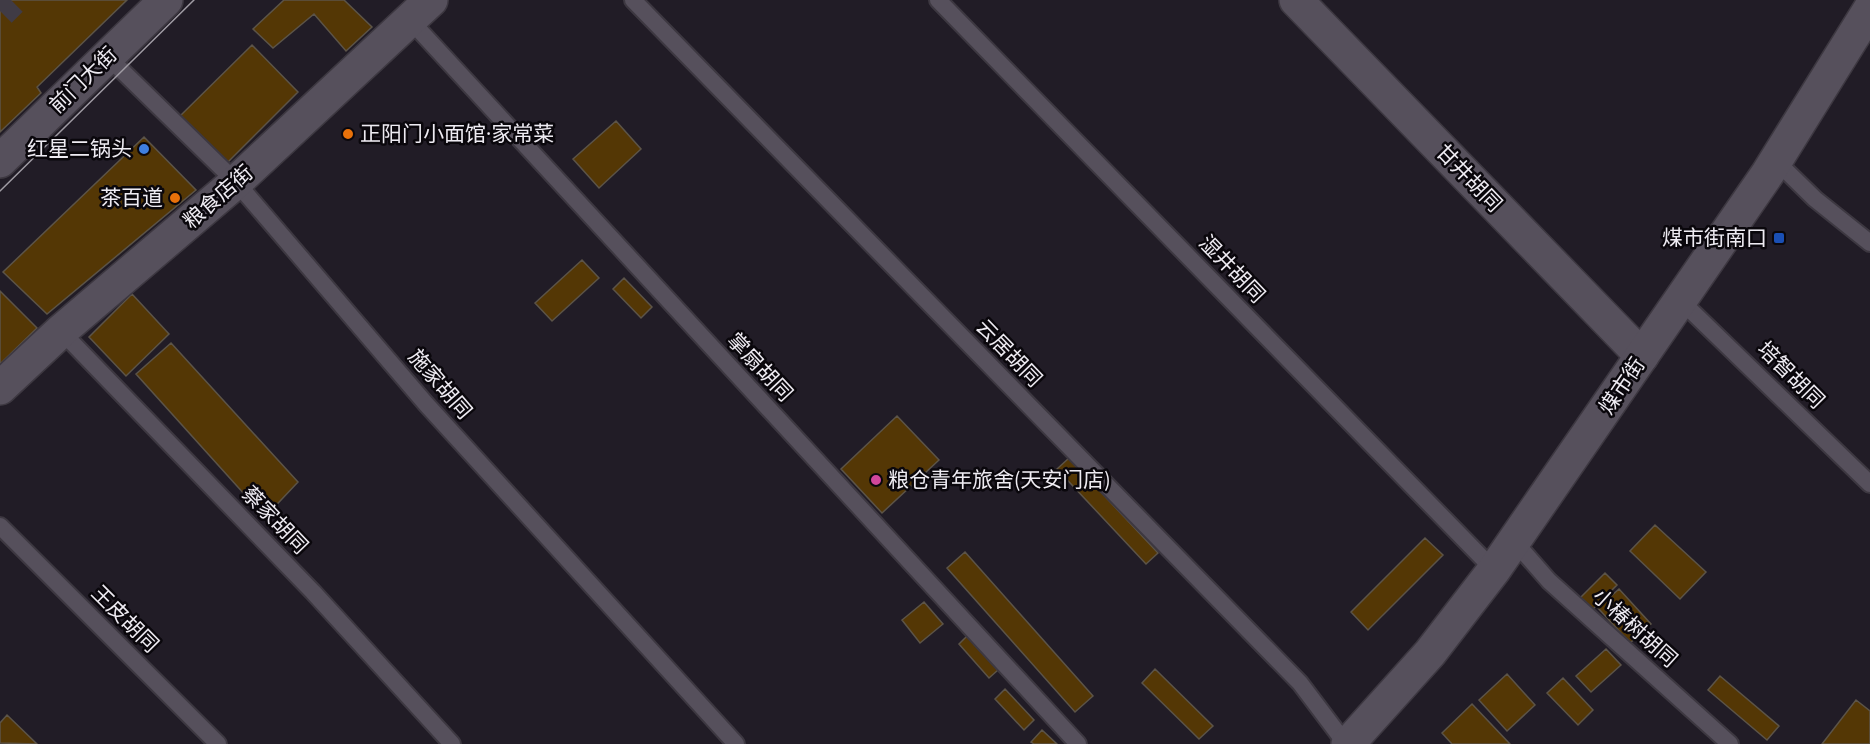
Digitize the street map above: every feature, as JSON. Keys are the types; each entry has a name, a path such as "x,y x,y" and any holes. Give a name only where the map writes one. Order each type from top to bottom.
{"street":[{"name":"前门大街","path":"0,160 166,0"},
{"name":"甘井胡同","path":"1296,0 1642,356"},
{"name":"煤市街","path":"1347,744 1430,653 1494,570 1768,173 1774,159 1870,9"},
{"name":"粮食店街","path":"0,388 61,331 236,182 421,10"}],"lane":[{"name":"云居胡同","path":"633,0 1300,683 1347,744"},
{"name":"湿井胡同","path":"938,0 1494,570"},
{"name":"掌扇胡同","path":"421,10 1078,744"},
{"name":"施家胡同","path":"108,57 236,182 426,404 736,744"},
{"path":"1774,159 1815,200 1870,243"},
{"name":"培智胡同","path":"1679,299 1870,484"},
{"name":"蔡家胡同","path":"61,331 313,592 452,744"},
{"name":"王皮胡同","path":"0,526 218,744"},
{"name":"小椿树胡同","path":"1514,541 1549,581 1730,744"}],"building":[{"path":"0,0 127,0 37,87 41,93 0,132"},
{"path":"284,0 344,0 372,27 346,51 314,14 273,48 253,29"},
{"path":"252,45 298,92 225,165 178,118"},
{"path":"616,121 641,149 599,188 573,159"},
{"path":"144,137 196,190 47,314 3,272"},
{"path":"582,260 599,278 552,321 535,303"},
{"path":"624,278 652,307 641,318 613,289"},
{"path":"0,291 37,328 0,364"},
{"path":"132,294 169,334 126,376 89,337"},
{"path":"171,343 298,482 265,517 136,374"},
{"path":"897,416 939,460 882,513 841,469"},
{"path":"1069,458 1158,553 1146,564 1057,469"},
{"path":"1655,525 1706,572 1680,599 1630,551"},
{"path":"1425,538 1443,555 1368,630 1351,612"},
{"path":"965,552 1093,696 1075,712 947,568"},
{"path":"1605,573 1617,585 1591,611 1579,599"},
{"path":"1619,589 1651,624 1630,643 1598,608"},
{"path":"924,602 943,624 920,643 902,620"},
{"path":"967,636 998,670 989,678 959,644"},
{"path":"1606,649 1621,665 1591,692 1576,676"},
{"path":"1155,669 1213,726 1199,739 1142,683"},
{"path":"1507,674 1535,705 1507,731 1479,700"},
{"path":"1720,676 1779,726 1767,740 1708,690"},
{"path":"1563,678 1593,710 1578,725 1547,693"},
{"path":"1005,689 1034,720 1024,730 995,699"},
{"path":"1856,700 1870,711 1870,744 1822,744"},
{"path":"1472,704 1510,744 1452,744 1442,733"},
{"path":"7,715 37,744 0,743 0,723"},
{"path":"1042,730 1057,744 1031,742"}],"tunnel":[{"path":"0,11 11,0"}],"tram line":[{"path":"0,191 194,0"}],"place":[{"name":"正阳门小面馆·家常菜","path":"348,134"},
{"name":"红星二锅头","path":"144,149"},
{"name":"茶百道","path":"175,198"},
{"name":"煤市街南口","path":"1779,238"},
{"name":"粮仓青年旅舍(天安门店)","path":"876,480"}]}
